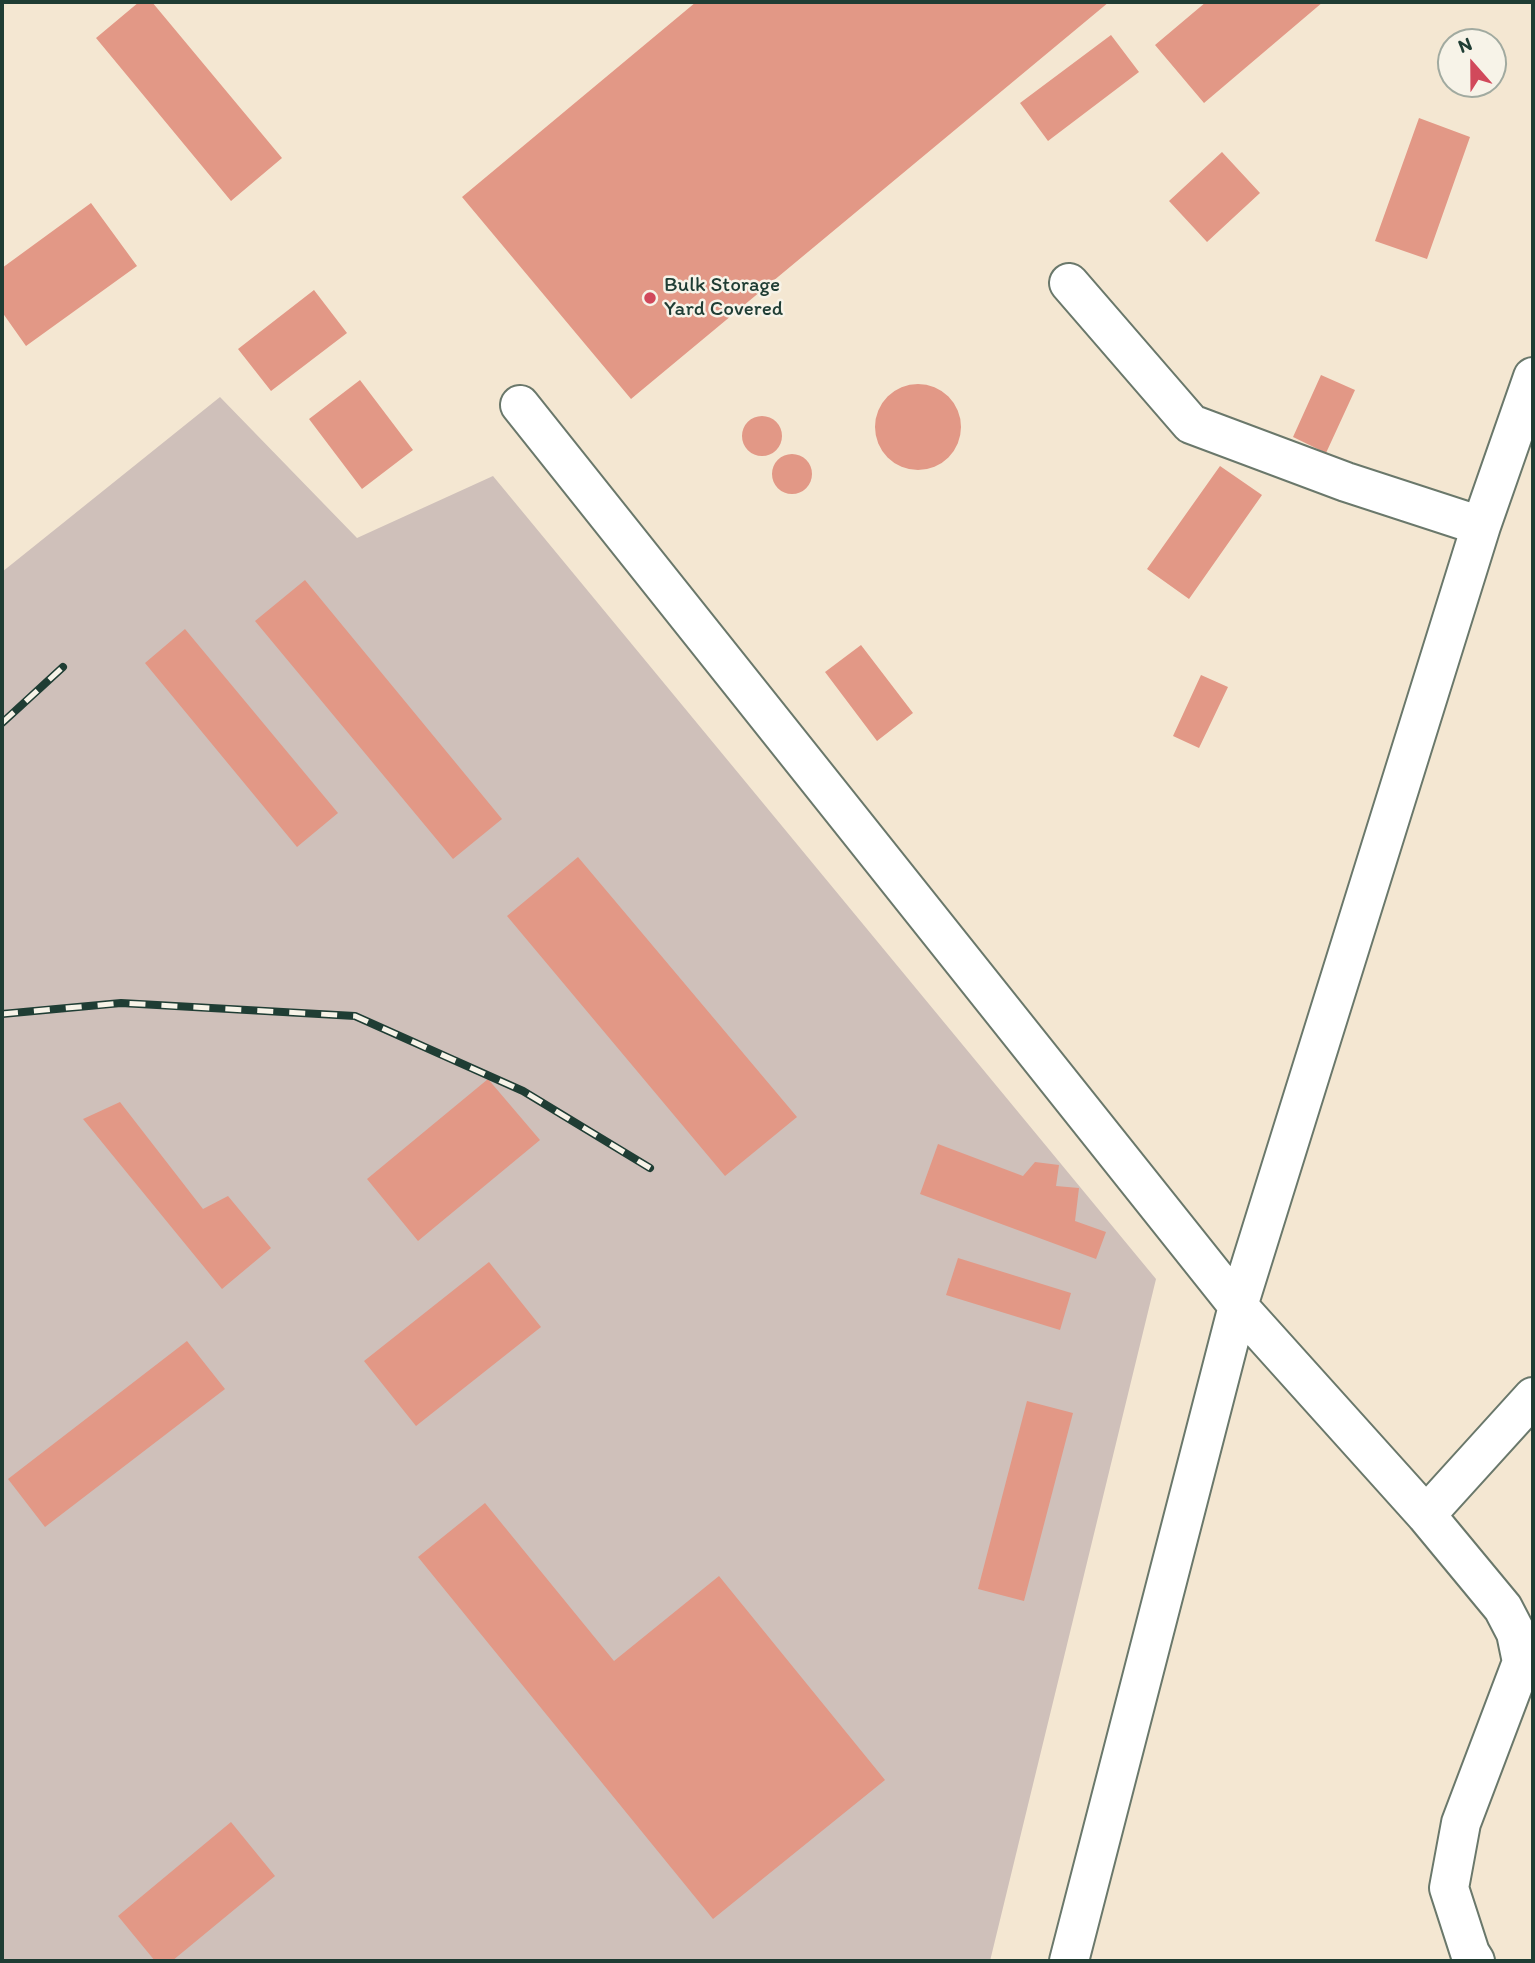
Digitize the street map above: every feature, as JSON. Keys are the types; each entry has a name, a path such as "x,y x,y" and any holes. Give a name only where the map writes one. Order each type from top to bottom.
{"street":[{"path":"1069,283 1191,424 1346,482 1481,526"},
{"path":"1069,1961 1238,1306 1481,526 1533,377"},
{"path":"520,405 1238,1306 1426,1515 1503,1608 1516,1633 1522,1662 1461,1823 1449,1888 1475,1961"},
{"path":"1426,1515 1533,1397"}],"shaded area":[{"path":"220,397 357,538 493,476 1156,1279 990,1961 2,1961 2,572"}],"building":[{"path":"139,2 152,2 282,158 231,201 96,38"},
{"name":"Bulk Storage Yard Covered","path":"696,2 1109,2 631,399 462,197"},
{"path":"1206,2 1323,2 1204,103 1155,45"},
{"path":"1111,35 1139,72 1048,141 1020,103"},
{"path":"1419,118 1470,137 1427,259 1375,241"},
{"path":"1222,152 1260,193 1207,242 1169,201"},
{"path":"91,203 137,266 26,346 2,312 2,268"},
{"path":"314,290 347,333 271,391 238,349"},
{"path":"1321,375 1355,390 1326,453 1293,437"},
{"path":"360,380 413,450 362,489 309,419"},
{"path":"918,384 934,388 948,397 957,411 961,427 957,443 948,457 934,466 918,470 902,466 888,457 879,443 875,427 879,411 888,397 902,388"},
{"path":"762,416 776,422 782,436 776,450 762,456 748,450 742,436 748,422"},
{"path":"792,454 806,460 812,474 806,488 792,494 778,488 772,474 778,460"},
{"path":"1220,466 1262,495 1189,599 1147,569"},
{"path":"305,580 502,819 453,859 255,621"},
{"path":"185,629 338,813 297,847 145,663"},
{"path":"861,645 913,713 877,741 825,672"},
{"path":"1201,675 1228,687 1199,748 1173,736"},
{"path":"578,857 797,1117 725,1176 507,916"},
{"path":"488,1079 540,1140 418,1241 367,1179"},
{"path":"120,1102 203,1209 228,1196 271,1248 222,1289 83,1119"},
{"path":"938,1144 1023,1176 1035,1162 1059,1165 1056,1186 1079,1188 1075,1221 1106,1232 1096,1259 920,1194"},
{"path":"958,1258 1071,1293 1060,1330 946,1295"},
{"path":"489,1262 541,1327 416,1426 364,1361"},
{"path":"187,1341 225,1389 45,1527 8,1479"},
{"path":"1027,1401 1073,1413 1024,1601 978,1589"},
{"path":"485,1503 614,1661 719,1576 885,1780 713,1919 418,1557"},
{"path":"231,1822 275,1876 172,1961 155,1961 118,1916"}],"railway":[{"path":"2,723 63,667"},
{"path":"2,1014 121,1003 355,1016 523,1091 650,1168"}],"place":[{"name":"Bulk Storage Yard Covered","path":"650,298"}]}
